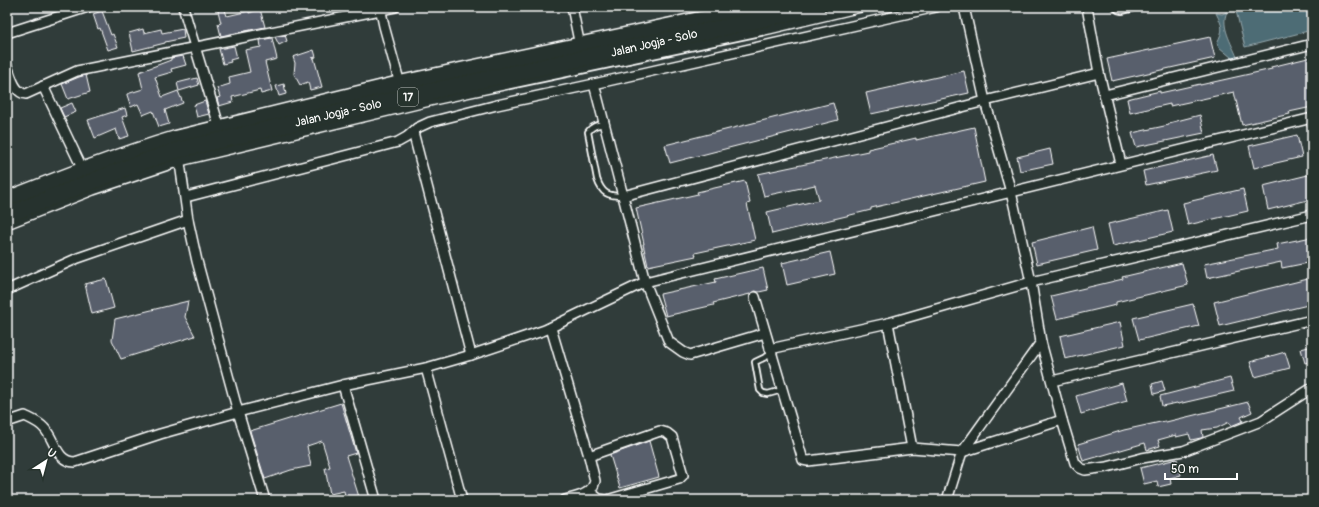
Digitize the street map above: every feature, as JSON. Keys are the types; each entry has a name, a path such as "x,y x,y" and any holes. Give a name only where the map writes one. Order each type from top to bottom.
{"highway":[{"name":"Jalan Jogja - Solo","path":"7,200 83,170 152,146 178,150 220,129 406,96 580,46 755,7"},
{"name":"Jalan Jogja - Solo","path":"7,215 119,171 178,150 406,96 817,7"}],"street":[{"path":"7,33 88,7"},
{"path":"183,7 220,129"},
{"path":"7,66 16,88 19,92 26,94 77,71 395,7"},
{"path":"572,7 580,46"},
{"path":"380,9 406,96 754,32 861,7"},
{"path":"186,197 398,142 417,128 430,122 497,105 936,7"},
{"path":"964,7 985,101 1011,192 1031,282 1041,342 1073,457 1080,468 1085,470 1107,467 1142,458 1183,451 1254,425 1312,388"},
{"path":"1087,7 1099,73 1106,95 1121,164"},
{"path":"1106,95 1312,44"},
{"path":"623,196 985,101 1099,73"},
{"path":"594,84 645,282 669,342 690,355 765,333"},
{"path":"43,86 83,170"},
{"path":"7,422 25,416 37,422 45,428 61,457 71,462 75,462 160,434 238,412 344,385 426,368 471,355 551,328 645,282 1312,118"},
{"path":"413,132 471,355"},
{"path":"7,224 93,190 178,150 186,197 188,220 197,261 238,412 265,500"},
{"path":"771,352 888,323 1031,282 1312,215"},
{"path":"7,290 78,258 188,220"},
{"path":"755,297 802,458 806,462 912,448 962,452 1062,420"},
{"path":"1052,381 1312,320"},
{"path":"888,323 912,448"},
{"path":"551,328 595,481 590,492 565,500"},
{"path":"947,500 962,452 1041,342"},
{"path":"426,368 462,500"},
{"path":"344,385 376,500"},
{"path":"589,456 660,431 667,433 672,437 683,475 679,479 607,500 599,499 590,492"}],"lane":[{"path":"1115,7 1122,11 1139,7"},
{"path":"604,124 591,128 588,132 597,179 599,186 606,193 612,196 623,196"},
{"path":"771,352 755,362 760,390 763,393 768,394 782,390"}],"water":[{"path":"1251,7 1309,7 1312,18 1312,30 1245,47 1236,11"},
{"path":"1227,12 1225,17 1226,29 1237,57 1232,58 1219,47 1217,43 1222,28 1216,13 1222,14"}],"building":[{"path":"217,7 224,7 227,16 249,11 249,13 260,9 265,27 221,36 218,24 221,23"},
{"path":"102,11 111,35 113,34 118,47 108,50 93,14"},
{"path":"143,29 144,33 161,29 162,33 183,29 184,38 133,51 129,33"},
{"path":"285,35 287,41 279,45 275,37"},
{"path":"1210,37 1215,58 1112,81 1107,59"},
{"path":"272,38 277,59 265,62 272,91 261,94 260,90 232,97 233,102 219,106 217,98 220,97 217,88 230,84 229,77 250,72 245,50 261,47 260,40"},
{"path":"234,46 237,58 230,60 231,62 223,64 219,49"},
{"path":"314,50 316,57 312,58 314,58 322,87 310,90 308,82 300,85 294,74 295,63 293,57"},
{"path":"183,56 186,65 171,69 172,72 155,77 162,97 178,91 183,103 165,110 169,124 159,127 153,111 143,115 138,104 131,107 127,94 143,89 139,72 171,60 171,58"},
{"path":"1312,57 1312,107 1289,112 1290,114 1242,125 1234,92 1130,113 1127,99 1272,69 1271,67"},
{"path":"964,71 969,93 871,114 866,93"},
{"path":"86,75 90,92 68,99 62,84"},
{"path":"197,78 199,85 179,91 177,83"},
{"path":"284,84 286,94 279,96 276,86"},
{"path":"205,101 209,114 197,117 194,105"},
{"path":"72,103 76,112 64,117 60,108"},
{"path":"833,103 838,120 670,163 665,145"},
{"path":"125,108 127,115 122,117 129,136 119,139 116,129 95,138 88,120"},
{"path":"1200,115 1204,133 1136,147 1132,133 1169,125 1169,123"},
{"path":"974,127 985,182 871,208 871,210 772,234 767,212 819,199 815,185 764,196 758,174 868,151 868,149 916,138 916,140"},
{"path":"1297,135 1302,157 1254,168 1249,146"},
{"path":"1050,149 1053,164 1020,171 1017,157"},
{"path":"1213,155 1217,170 1146,185 1143,171"},
{"path":"1312,174 1312,199 1268,210 1263,186"},
{"path":"745,181 750,203 747,204 755,240 695,253 696,256 648,266 636,208 698,194 697,192"},
{"path":"1243,189 1248,211 1188,225 1183,203"},
{"path":"1168,210 1173,232 1113,246 1108,224"},
{"path":"1092,227 1097,250 1037,264 1032,242"},
{"path":"1312,237 1312,262 1282,268 1281,262 1207,278 1204,264 1278,249 1277,244"},
{"path":"830,252 835,274 787,285 782,263"},
{"path":"1182,263 1188,285 1116,302 1116,305 1057,319 1051,296"},
{"path":"763,268 768,290 759,292 754,291 750,294 713,303 714,305 666,316 660,294 716,282 715,279"},
{"path":"1312,278 1312,304 1220,326 1214,302"},
{"path":"106,279 114,308 92,314 85,284"},
{"path":"188,301 185,317 195,336 121,359 112,340 115,319"},
{"path":"1193,304 1199,326 1139,340 1133,318"},
{"path":"1120,322 1125,345 1065,359 1060,336"},
{"path":"1312,346 1312,361 1305,363 1301,349"},
{"path":"1285,352 1290,368 1255,377 1250,362"},
{"path":"1230,378 1234,391 1178,404 1162,406 1160,396"},
{"path":"1162,381 1165,391 1154,394 1152,384"},
{"path":"1122,383 1127,401 1081,414 1076,396"},
{"path":"1248,402 1252,412 1241,417 1243,421 1231,426 1229,422 1217,428 1202,430 1203,437 1201,438 1191,440 1189,434 1176,437 1176,435 1158,440 1160,446 1147,450 1145,443 1083,461 1078,444 1124,430 1166,422"},
{"path":"341,403 356,453 346,456 360,500 346,500 344,491 330,494 325,468 330,467 322,441 307,446 311,466 291,470 265,479 250,431"},
{"path":"649,441 659,477 620,488 610,455"},
{"path":"1177,459 1181,475 1170,478 1171,484 1158,487 1157,481 1144,484 1140,468"}]}
